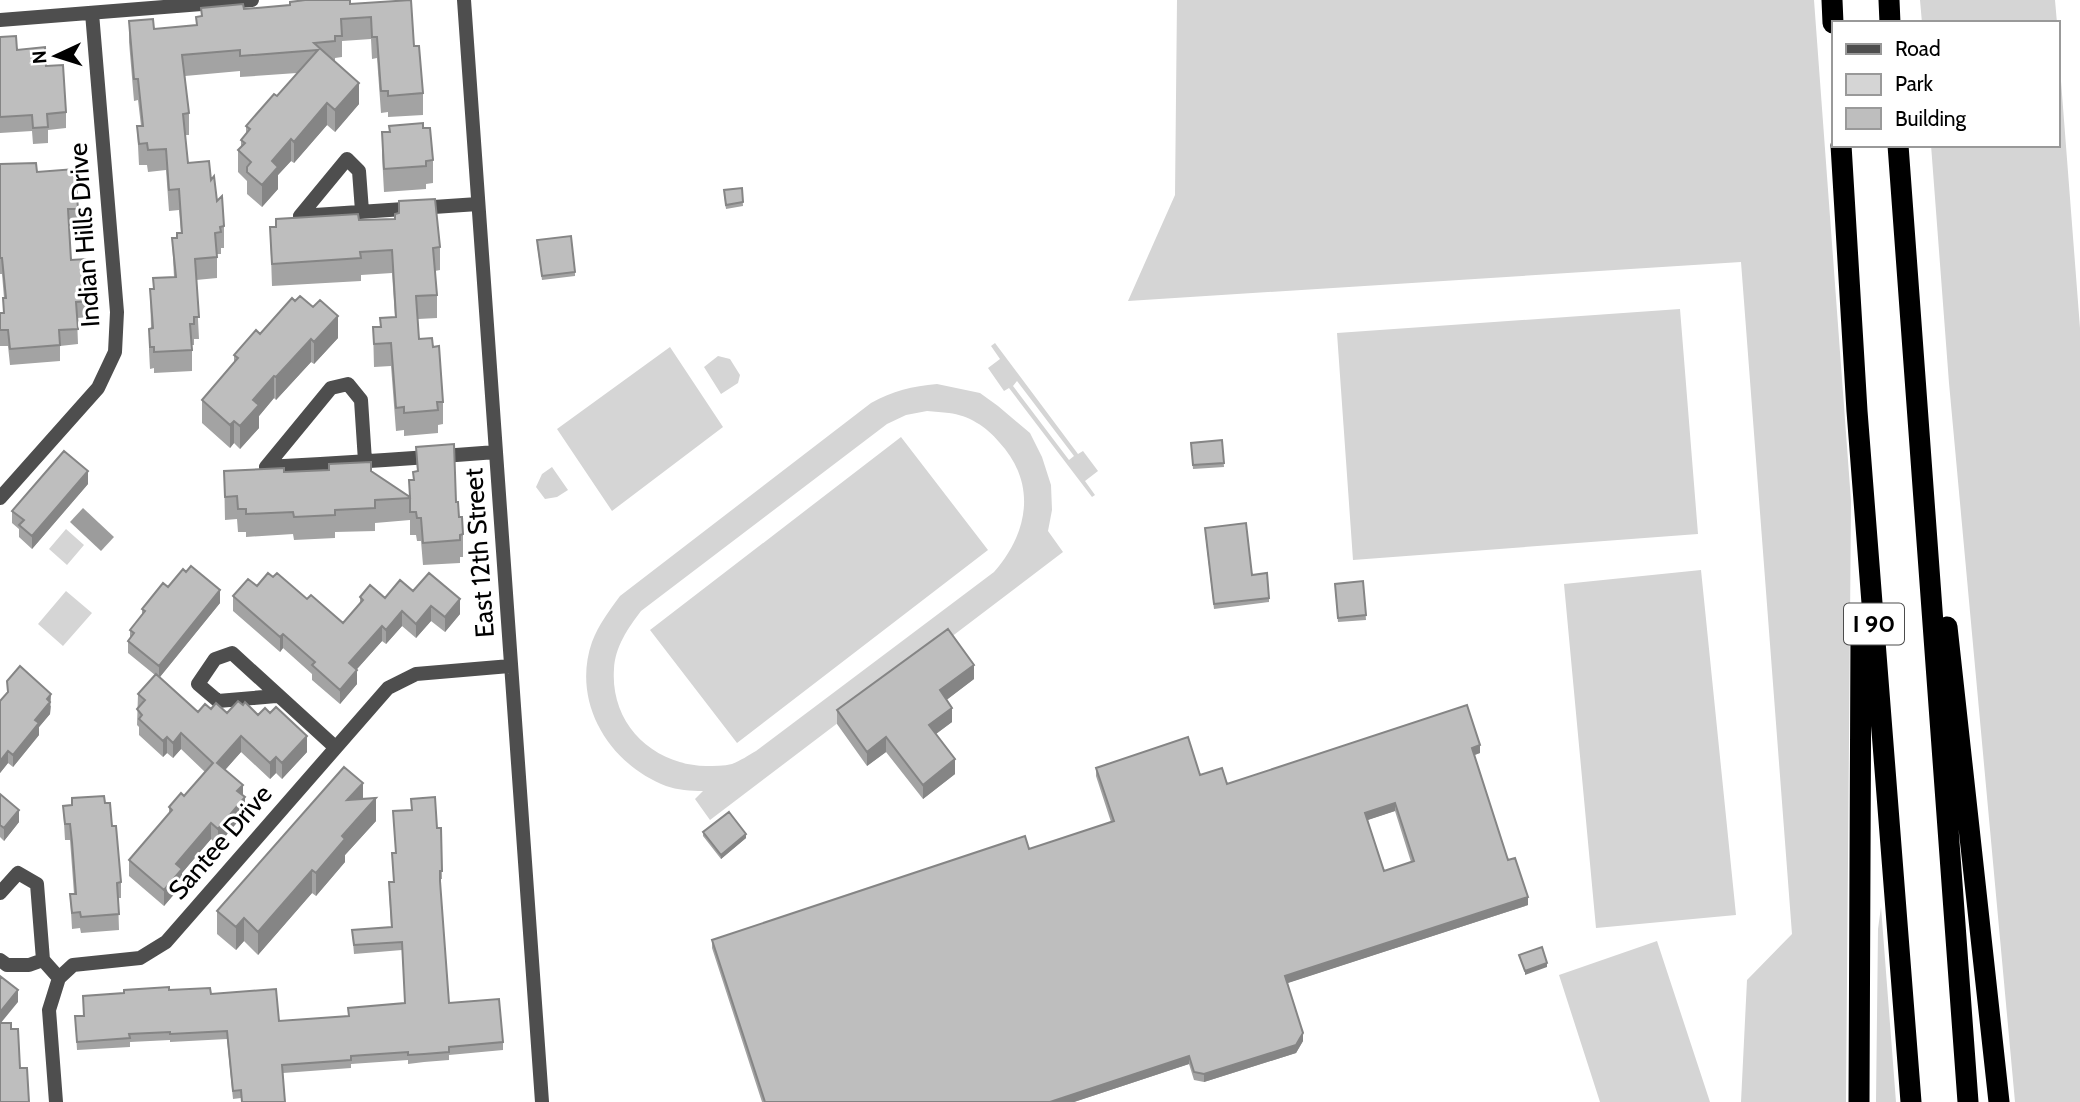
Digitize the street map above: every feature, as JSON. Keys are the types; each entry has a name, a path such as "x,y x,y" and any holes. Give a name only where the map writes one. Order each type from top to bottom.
{"highway":[{"path":"1832,0 1833,21"},
{"path":"1889,0 1890,21"},
{"name":"I 90","path":"1841,147 1857,411 1910,1102"},
{"name":"I 90","path":"1898,147 1968,1102"},
{"name":"I 90","path":"1905,241 1999,1102"},
{"name":"I 90","path":"1857,411 1862,677 1859,1102"}],"street":[{"path":"0,20 252,0"},
{"name":"East 12th Street","path":"464,0 542,1102"},
{"name":"Indian Hills Drive","path":"0,498 98,387 115,352 117,312 92,13"},
{"path":"362,211 359,171 347,159 300,216 478,204"},
{"path":"365,461 360,400 348,384 331,388 266,467 353,462 496,452"},
{"path":"276,695 218,701 198,684 215,659 232,653 335,747"},
{"name":"Santee Drive","path":"59,978 73,965 140,958 166,942 388,688 416,674 512,666"},
{"path":"0,893 18,873 37,884 43,960 59,978 49,1010 56,1102"},
{"path":"0,960 7,965 29,965 43,960"}],"green space":[{"path":"1177,0 1814,0 1851,501 1846,1102 1741,1102 1747,980 1792,934 1741,262 1128,301 1175,195"},
{"path":"1920,0 2055,0 2057,21 1922,21"},
{"path":"2059,55 2080,328 2080,1102 2015,1102 1949,383 1931,147 2059,147"},
{"path":"1680,309 1698,534 1353,560 1337,333"},
{"path":"995,343 1078,454 1083,451 1098,471 1085,481 1095,495 1092,497 1009,388 1004,391 988,368 1000,359 991,346","holes":["1017,381 1074,456 1069,460 1013,386"]},
{"path":"670,347 723,427 612,511 557,429"},
{"path":"718,356 730,359 740,375 738,383 721,394 704,367"},
{"path":"937,384 980,393 1030,433 1042,457 1051,485 1052,510 1048,531 1063,552 710,820 695,799 703,791 666,786 646,776 627,763 612,747 600,728 591,708 587,687 587,665 598,629 620,596 871,403 895,392","holes":["927,411 956,414 983,427 1011,458 1019,474 1024,507 1021,524 1015,541 994,572 756,751 735,763 712,766 687,764 669,758 639,738 627,724 619,707 614,669 620,645 641,611 887,424 906,415"]},
{"path":"901,437 988,550 737,743 650,630"},
{"path":"552,467 568,490 557,497 545,499 536,487 542,474"},
{"path":"66,529 84,545 67,565 49,549"},
{"path":"1701,570 1736,915 1596,928 1564,584"},
{"path":"66,591 92,613 63,646 38,624"},
{"path":"1881,907 1896,1102 1876,1102 1878,929"},
{"path":"1657,941 1710,1102 1600,1102 1559,975"}],"shaded area":[{"path":"83,508 114,537 101,551 70,522"}],"building":[{"path":"350,0 350,4 411,0 414,46 419,46 423,93 388,96 388,91 381,91 377,37 372,37 371,17 341,19 342,36 335,36 335,41 314,43 359,83 335,110 327,103 294,142 291,139 272,161 278,167 262,185 247,172 251,162 238,150 245,143 241,140 250,129 246,126 318,50 240,56 240,50 182,55 189,113 183,114 188,163 209,161 217,201 222,196 224,226 220,227 221,232 215,233 217,257 195,259 199,317 194,317 194,324 190,324 192,350 154,352 154,347 150,347 149,329 153,328 150,289 154,289 153,278 176,277 172,238 177,238 177,233 182,233 179,189 169,190 166,149 148,150 147,143 139,144 137,126 143,126 138,79 134,79 129,21 153,19 154,29 197,25 196,17 202,16 201,8 243,4 244,9 290,5 290,2"},
{"path":"16,36 17,50 45,47 46,66 63,65 66,112 47,114 48,127 33,128 32,115 0,117 0,37"},
{"path":"423,123 423,128 430,128 433,160 426,161 426,166 384,169 382,132 390,132 389,126"},
{"path":"36,163 37,172 75,169 78,209 68,209 71,260 86,259 89,301 76,302 78,329 59,330 60,345 10,349 8,330 0,330 0,313 4,313 3,298 6,298 0,258 0,164"},
{"path":"742,188 743,202 726,205 724,190"},
{"path":"435,199 440,247 433,248 437,295 416,296 419,339 432,338 433,347 439,346 443,402 437,402 438,410 404,413 404,407 396,408 391,343 374,344 373,327 381,327 380,318 396,317 392,250 360,252 361,258 272,264 270,227 276,227 276,219 358,214 359,220 395,219 395,214 399,213 399,201"},
{"path":"571,236 575,272 542,276 537,240"},
{"path":"300,296 313,307 320,300 338,316 314,342 311,339 276,377 274,376 253,400 259,405 240,426 234,421 230,425 202,400 238,358 234,355 256,330 260,334 292,298 295,301"},
{"path":"1222,440 1224,463 1193,465 1191,443"},
{"path":"454,444 456,502 459,517 462,517 463,534 460,535 460,540 423,543 421,518 417,518 416,512 410,512 410,498 375,500 375,508 335,510 335,515 294,517 293,512 246,514 246,509 238,509 237,496 225,497 224,471 284,468 284,472 329,470 329,464 371,462 371,471 410,497 409,480 414,480 413,472 418,471 416,447"},
{"path":"64,451 88,471 32,536 19,525 24,520 12,511"},
{"path":"1246,523 1252,575 1267,573 1269,598 1214,604 1205,528"},
{"path":"191,566 220,590 159,666 128,641 134,633 130,630 145,611 142,609 163,583 168,587 183,569 186,572"},
{"path":"268,573 273,577 277,573 307,599 311,595 343,623 363,600 360,597 370,585 385,598 400,580 413,591 429,573 460,599 445,617 431,606 416,624 402,611 386,630 382,626 349,663 357,670 340,690 312,665 315,662 283,634 280,637 233,596 248,579 257,586"},
{"path":"1363,581 1366,615 1338,618 1335,584"},
{"path":"948,629 974,665 940,690 952,708 929,725 955,759 923,785 886,737 867,752 837,710"},
{"path":"20,666 51,694 47,699 50,702 35,720 39,723 13,755 8,751 0,761 0,701 8,692 7,681"},
{"path":"156,674 198,712 205,704 211,709 216,703 227,713 238,701 243,705 245,702 258,715 265,708 270,713 276,707 307,736 282,763 276,757 270,763 241,736 217,763 243,785 237,791 245,797 218,829 211,823 176,864 182,869 164,890 129,860 172,810 169,807 181,793 184,796 213,763 181,733 173,743 167,737 163,741 139,719 142,715 137,709 145,700 138,694"},
{"path":"1467,705 1480,745 1472,748 1508,860 1515,858 1528,897 1285,976 1303,1033 1296,1045 1204,1074 1194,1072 1189,1056 1050,1102 765,1102 712,940 1025,836 1029,849 1114,821 1096,768 1188,737 1200,775 1222,768 1227,784","holes":["1395,803 1414,861 1384,871 1365,813"]},
{"path":"344,767 363,783 347,800 376,798 342,836 345,839 316,873 312,870 258,932 244,918 236,927 217,911"},
{"path":"0,794 19,810 4,828 0,825"},
{"path":"104,796 105,803 110,803 112,826 116,826 121,882 117,883 119,914 81,917 80,912 72,913 70,894 76,894 72,842 70,824 65,824 63,806 72,805 72,798"},
{"path":"435,797 437,828 441,828 440,881 449,1003 499,999 503,1042 449,1047 449,1052 351,1056 351,1060 282,1065 285,1102 242,1102 241,1090 233,1091 227,1031 129,1034 130,1038 77,1042 75,1016 84,1016 83,996 124,993 124,990 210,988 211,994 276,989 279,1021 349,1016 348,1008 405,1003 402,942 354,945 352,930 392,927 389,882 394,882 392,853 396,853 393,811 412,810 411,799"},
{"path":"729,812 746,834 721,855 703,832"},
{"path":"1542,947 1547,963 1525,971 1519,955"},
{"path":"0,976 18,990 0,1012"},
{"path":"0,1023 11,1023 11,1029 18,1029 20,1068 27,1068 29,1102 0,1102"}]}
